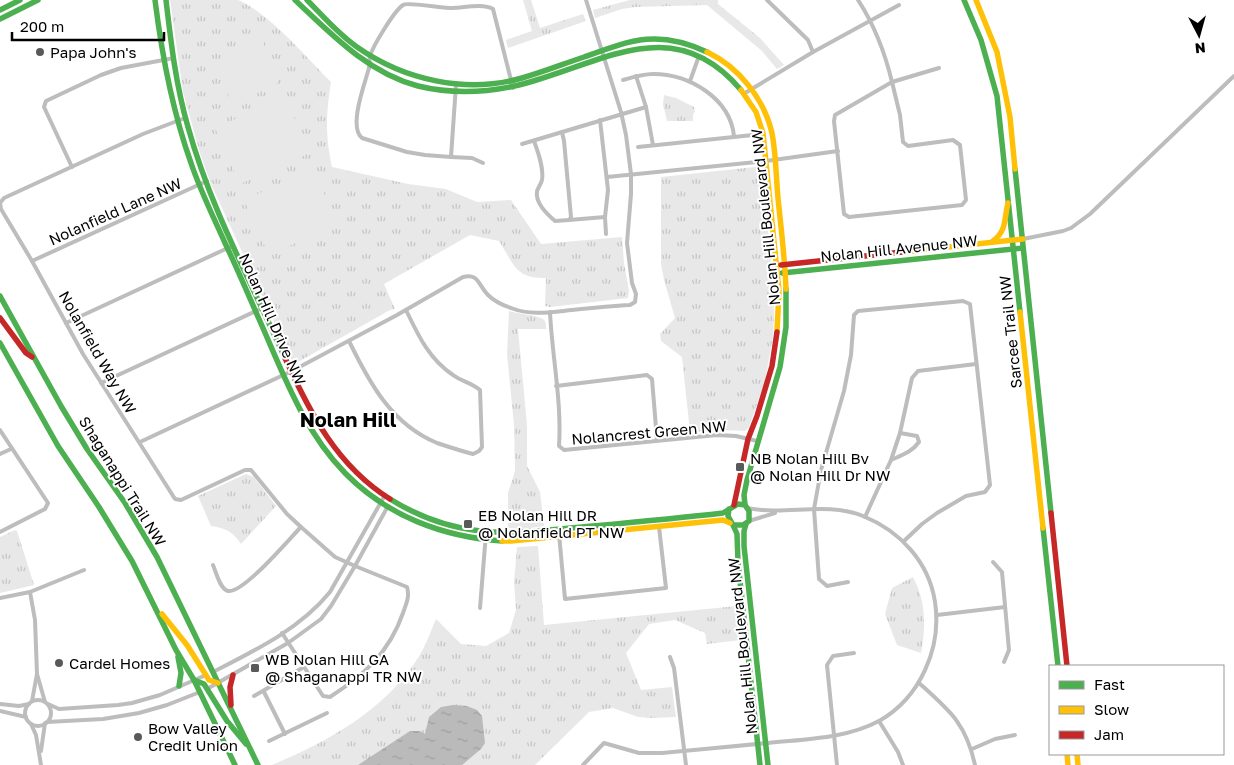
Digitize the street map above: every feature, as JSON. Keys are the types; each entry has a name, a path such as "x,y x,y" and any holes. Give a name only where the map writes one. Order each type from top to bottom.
{"street":[{"path":"0,10 20,0"},
{"path":"0,19 38,0"},
{"name":"Nolan Hill Drive NW","path":"155,0 163,60 177,120 199,185 300,409 322,446 346,474 387,507 432,529 486,541 511,541 558,533 723,513 729,509"},
{"name":"Nolan Hill Drive NW","path":"166,0 185,118 207,181 263,308 316,421 332,445 354,471 392,500 412,512 442,524 486,533 558,533 659,527 723,520 732,524"},
{"name":"Nolan Hill Boulevard NW","path":"294,0 303,2 342,34 370,61 421,78 456,85 511,81 629,41 653,39 683,42 706,50 743,78 752,89 768,122 781,265 778,274 777,334 772,366 748,439 734,505"},
{"path":"140,442 292,371 406,310 462,277 470,275 476,278 492,299 522,312 550,312 635,302 636,294 632,283 627,243 631,174 622,114 586,0"},
{"path":"768,0 808,40 813,52"},
{"path":"858,0 884,50 892,82 900,115 903,142 908,146 954,140 960,145 966,200 962,205 849,217 844,214 834,121 835,115 892,82 939,68"},
{"name":"Sarcee Trail NW","path":"964,0 984,46 999,111 1058,665"},
{"name":"Sarcee Trail NW","path":"976,0 997,52 1007,96 1067,665"},
{"name":"Nolan Hill Boulevard NW","path":"303,2 347,50 417,85 455,92 497,91 513,88 634,48 673,49 699,56 728,74 745,93 761,124 770,160"},
{"path":"483,163 472,158 407,152 362,138 358,135 359,106 370,61 388,24 403,4 409,2 434,8 487,6 493,9 513,88"},
{"path":"745,93 813,52 899,5"},
{"path":"690,81 699,56"},
{"path":"72,167 44,107 46,101 101,75 121,68 174,58"},
{"path":"623,80 652,74 668,75 690,81 704,90 722,106 733,126 734,136"},
{"path":"636,76 646,108 654,145"},
{"path":"1023,239 1050,235 1071,228 1090,214 1234,76"},
{"path":"451,157 456,85"},
{"path":"522,144 646,108"},
{"name":"Nolanfield Way NW","path":"185,118 143,134 4,198 0,203 1,209 83,354 175,498 181,500 245,470 251,470 300,527 335,556 407,587 409,594 398,626 380,656 367,671 330,698 323,696 304,667"},
{"path":"600,120 608,190 606,234"},
{"path":"562,132 571,217 569,220"},
{"path":"638,147 753,135"},
{"path":"534,141 542,172 542,181 537,191 537,200 548,215 555,221 606,217"},
{"path":"607,177 838,151"},
{"name":"Nolanfield Lane NW","path":"32,261 207,181"},
{"path":"990,243 1001,236 1004,231 1006,209 1009,201"},
{"name":"Nolan Hill Avenue NW","path":"781,265 1023,239"},
{"path":"66,323 235,245"},
{"name":"Nolan Hill Avenue NW","path":"778,274 1024,248"},
{"name":"Nolan Hill Boulevard NW","path":"746,506 745,489 782,360 786,336 786,273 781,265"},
{"name":"Shaganappi Trail NW","path":"0,296 87,450 125,503 157,557 258,765"},
{"path":"848,582 827,586 819,579 814,508 821,470 844,391 851,355 854,316 858,311 963,300 970,304 990,485 985,492 966,496 936,513 904,541"},
{"path":"101,383 263,308"},
{"path":"349,341 374,390 414,430 435,442 473,454 479,451 482,447 480,390 474,385 460,380 435,360 423,343 406,310"},
{"name":"Nolancrest Green NW","path":"550,312 560,428 558,446 564,450 718,435 736,436 757,442"},
{"path":"0,318 26,353 34,358"},
{"path":"0,343 53,438 132,561 176,650 194,680 234,765"},
{"path":"865,517 891,460 900,433 912,378 918,371 976,364"},
{"path":"556,386 647,375 652,379 657,440"},
{"path":"0,430 48,503 45,509 0,532"},
{"path":"891,460 915,448 919,442 917,436 900,433"},
{"path":"0,454 11,449"},
{"path":"0,704 19,706 39,700 59,709 118,705 160,695 245,656 282,633 311,613 319,605 330,592 385,495"},
{"path":"31,723 38,725 139,714 207,689 288,644 321,620 355,566 392,500"},
{"path":"583,765 604,743 639,753 684,751 834,736 879,721 911,694 934,648 937,616 930,580 923,565 904,541 885,527 865,517 828,508 779,511 734,505 729,509 728,516 732,524 740,526 779,511"},
{"path":"746,506 750,514 748,522"},
{"path":"691,516 692,524"},
{"name":"Nolan Hill Boulevard NW","path":"748,522 744,531 744,546 768,765"},
{"name":"Nolan Hill Boulevard NW","path":"732,524 736,534 760,765"},
{"path":"212,565 223,588 227,591 234,590 260,572 300,527"},
{"path":"558,533 566,599 666,588 659,527"},
{"path":"480,608 486,533"},
{"path":"993,562 1002,572 1009,650 1004,662"},
{"path":"0,598 30,592 84,570"},
{"path":"30,592 35,620 37,674 34,698 26,708 26,716 35,730 41,765"},
{"path":"937,616 1005,607"},
{"path":"157,609 182,638 209,680 218,683"},
{"path":"254,696 264,692 304,667 282,633"},
{"path":"176,650 181,673 179,686"},
{"path":"837,765 827,664 833,656 854,653"},
{"path":"670,657 674,668 686,765"},
{"path":"37,674 46,703 51,711 46,723 40,753"},
{"path":"231,707 230,687 234,675"},
{"path":"194,680 204,684 227,721 252,752"},
{"path":"918,683 950,710 962,727 972,749 975,765"},
{"path":"264,692 285,734"},
{"path":"0,711 26,716"},
{"path":"269,741 327,713"},
{"path":"879,721 898,752 903,765"},
{"path":"972,749 995,739 1015,734"}],"green space":[{"path":"170,0 238,0 250,6 275,25 299,48 331,82 327,124 332,167 408,184 446,189 477,202 511,200 541,244 622,237 629,291 628,298 545,306 546,278 536,278 521,273 512,263 499,241 470,235 384,284 395,309 390,310 298,362 292,361 211,184 200,153 183,92"},
{"path":"523,0 531,0 540,28 583,14 586,21 508,48 506,40 532,31"},
{"path":"630,0 718,0 718,4 760,38 784,65 777,69 762,51 707,5 635,7 622,9 595,18 593,10"},
{"path":"260,35 278,80 276,85 234,103 226,91 222,80 223,60 236,45"},
{"path":"664,95 676,98 694,107 693,121 667,121 663,104"},
{"path":"285,97 310,153 240,184 215,128"},
{"path":"755,167 761,170 762,173 771,262 773,265 773,336 765,381 749,427 745,431 690,432 682,357 661,341 660,334 675,318 661,264 661,177"},
{"path":"313,169 338,224 269,255 244,200"},
{"path":"509,311 539,317 545,321 546,325 546,329 518,329 527,425 527,466 540,492 544,526 524,529 508,528 508,493 515,471 514,425 507,354"},
{"path":"246,474 254,477 276,506 241,544 229,531 211,526 198,496"},
{"path":"15,530 17,531 34,585 0,593 0,537"},
{"path":"538,546 544,625 737,606 741,640 707,644 705,633 675,620 649,624 626,653 641,690 672,687 676,717 638,717 613,708 589,712 535,765 272,765 333,735 370,710 387,695 403,679 419,656 436,619 461,644 486,646 509,633 516,610 514,582 517,547"},
{"path":"913,577 923,605 924,614 921,653 897,645 885,614 892,588"}],"water":[{"path":"453,705 467,706 477,710 482,716 485,743 481,749 462,765 358,765 410,731 420,731 425,734 429,717 441,707"}],"traffic: fast":[{"path":"0,10 20,0"},
{"path":"0,19 38,0"},
{"path":"155,0 164,62 173,103 195,173 295,400 317,438 330,456 361,488 398,512 417,522 458,535 502,541"},
{"path":"166,0 180,96 197,157 219,215 285,358"},
{"path":"295,0 337,39 367,62 400,80 430,89 468,92 506,88 549,76 607,56 635,50 662,48 689,52 715,66 741,90"},
{"path":"307,0 343,36 375,58 415,76 458,84 501,83 545,71 616,46 645,40 674,41 707,52"},
{"path":"964,0 981,40 997,96 1020,312"},
{"path":"1015,169 1051,513"},
{"path":"782,273 1023,248"},
{"path":"745,505 744,495 747,480 780,367 786,327 786,289"},
{"path":"0,296 61,406 87,449 125,503 157,557 258,765"},
{"path":"0,343 58,446 132,561 176,650 194,680 235,765"},
{"path":"390,499 416,513 441,523 489,532 538,531 707,515 723,513 738,504 745,505 749,511 749,521 743,525 733,525 728,516 729,509"},
{"path":"746,524 744,546 768,765"},
{"path":"733,525 737,534 738,563 760,765"},
{"path":"1043,528 1058,665"},
{"path":"178,657 181,673 179,686"},
{"path":"194,680 204,684 227,721 246,744"}],"traffic: slow":[{"path":"976,0 997,52 1010,117 1015,169"},
{"path":"707,52 730,66 749,85 768,120 774,149 786,289"},
{"path":"741,90 756,112 763,133 779,291 777,332"},
{"path":"993,241 1003,229 1008,203"},
{"path":"902,252 1023,239"},
{"path":"1020,312 1043,528"},
{"path":"502,541 723,520 730,523"},
{"path":"162,614 187,645 209,680 218,683"},
{"path":"1067,755 1068,765"},
{"path":"1077,755 1078,765"}],"traffic: jam":[{"path":"781,265 902,252"},
{"path":"0,318 26,353 32,357"},
{"path":"734,505 748,439 772,366 777,332"},
{"path":"285,358 304,399 327,437 355,471 371,486 390,499"},
{"path":"1051,513 1067,665"},
{"path":"231,705 230,687 233,675"}],"place":[{"name":"Papa John's","path":"40,52"},
{"name":"NB Nolan Hill Bv @ Nolan Hill Dr NW","path":"740,467"},
{"name":"EB Nolan Hill DR @ Nolanfield PT NW","path":"468,524"},
{"name":"Cardel Homes","path":"59,663"},
{"name":"WB Nolan Hill GA @ Shaganappi TR NW","path":"255,668"},
{"name":"Bow Valley Credit Union","path":"138,737"}],"district":[{"name":"Nolan Hill","path":"348,419"}]}
